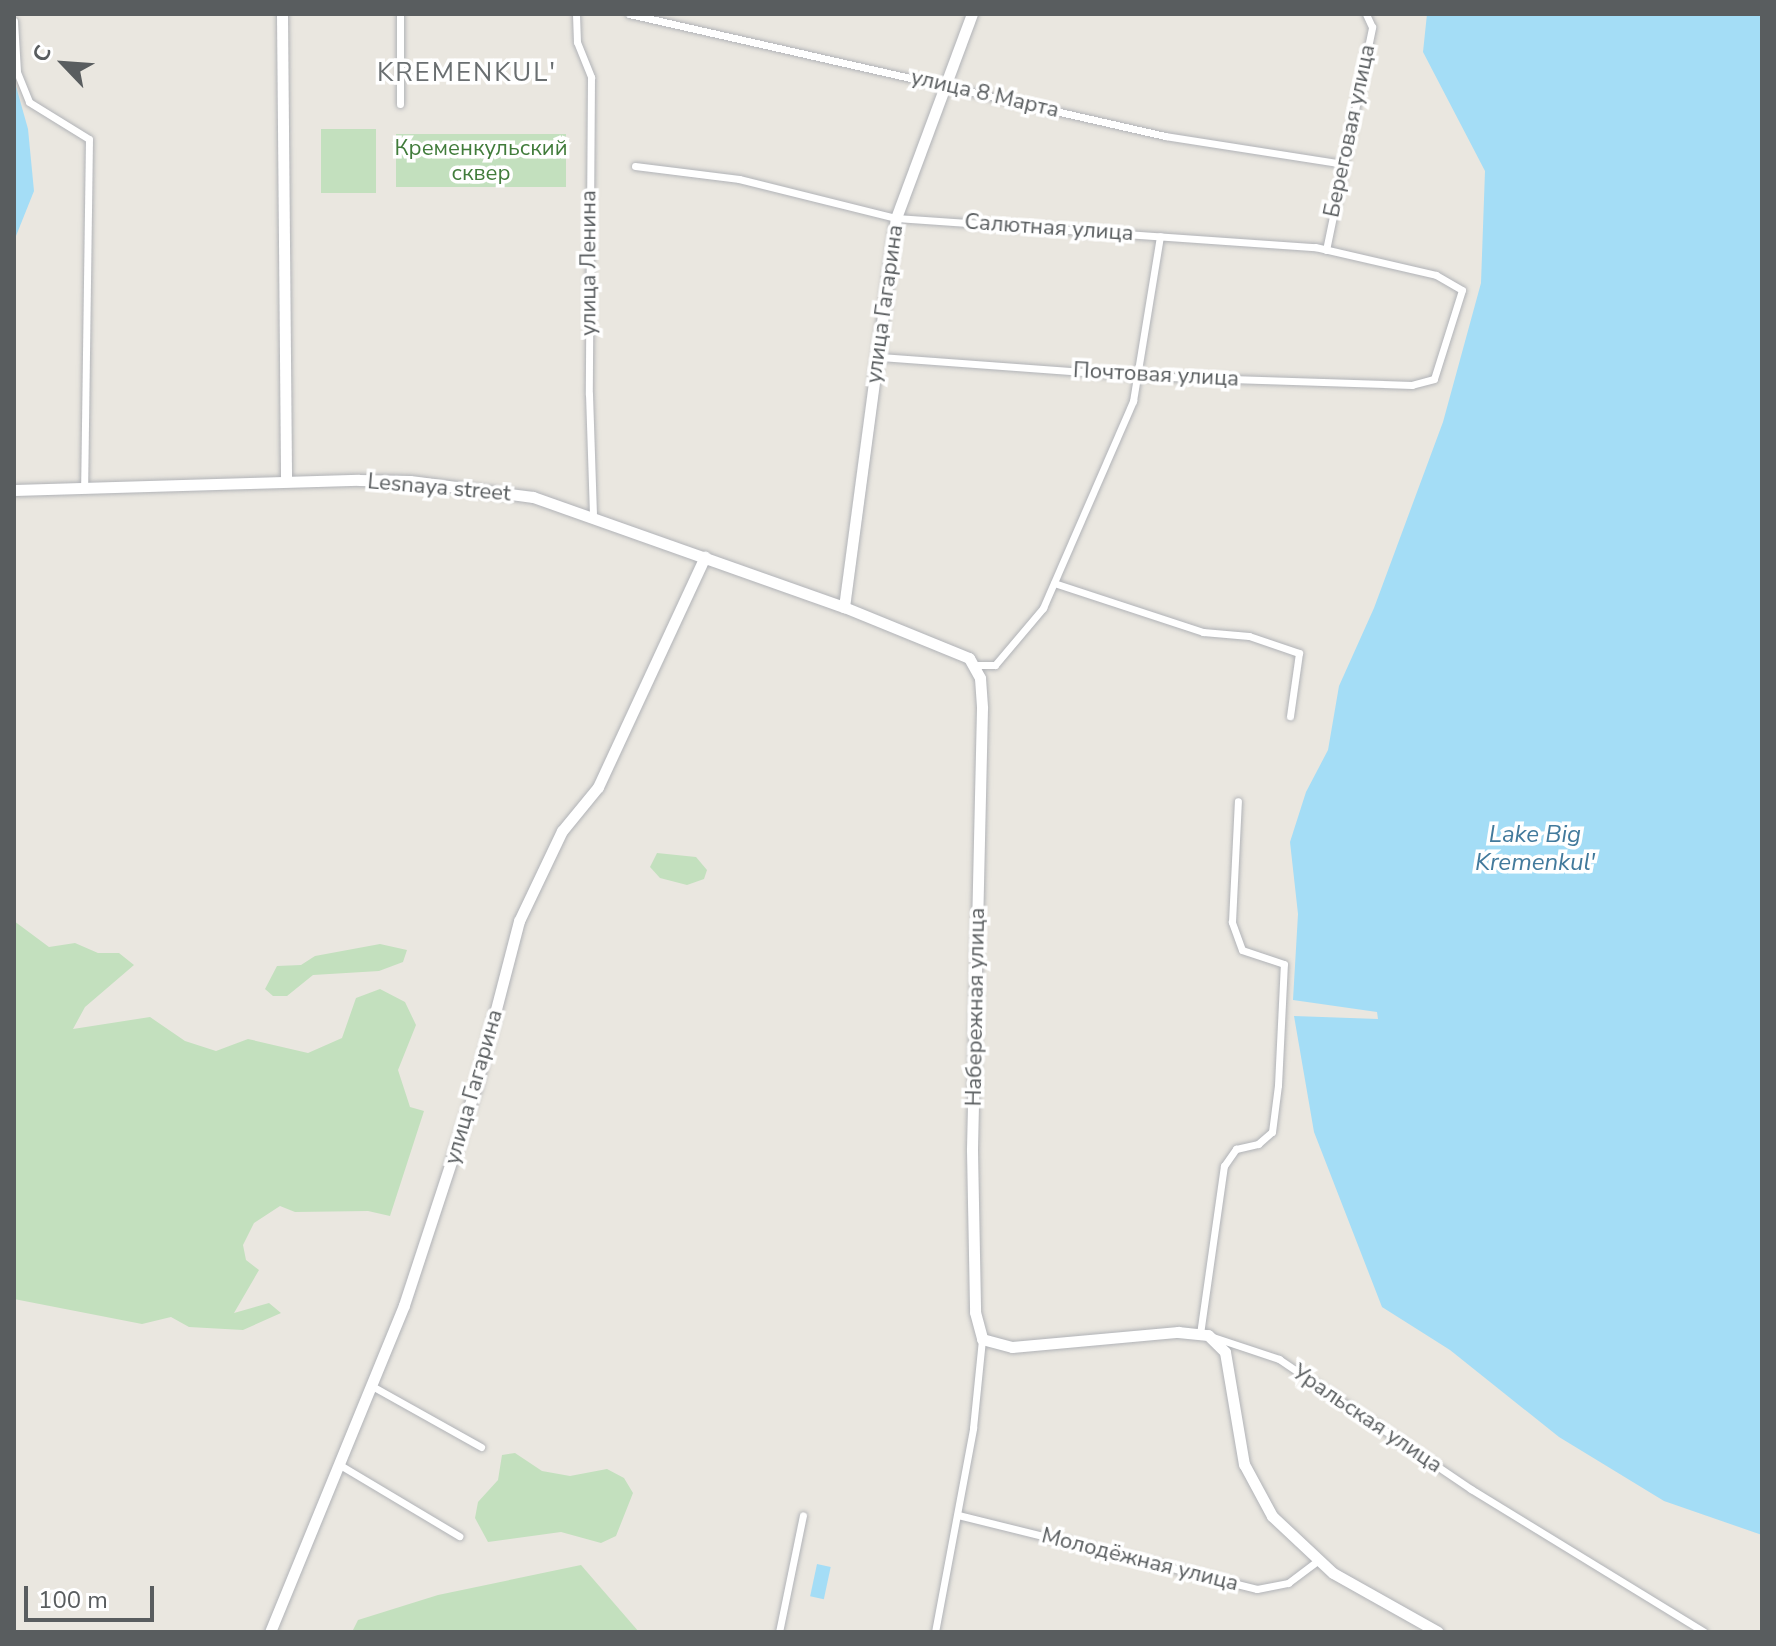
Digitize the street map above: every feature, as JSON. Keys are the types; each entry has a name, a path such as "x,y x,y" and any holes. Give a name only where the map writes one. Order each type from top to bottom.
{"street":[{"path":"282,14 286,479"},
{"path":"400,14 400,104"},
{"name":"улица Ленина","path":"576,14 577,42 591,77 589,394 593,515"},
{"name":"улица 8 Марта","path":"629,14 1165,136 1343,164"},
{"name":"улица Гагарина","path":"844,607 896,218 972,14"},
{"name":"Береговая улица","path":"1326,250 1372,27 1366,14"},
{"path":"14,21 17,72 29,102 89,139 84,487"},
{"name":"Салютная улица","path":"635,166 739,179 896,218 1326,250 1436,275 1462,290 1434,379"},
{"path":"844,607 956,652 976,665 995,665 1016,646 1054,583 1133,401 1160,236"},
{"name":"Почтовая улица","path":"877,357 1138,376 1412,385 1434,379"},
{"name":"Lesnaya street","path":"14,490 286,479 410,481 474,488 593,515 844,607"},
{"name":"улица Гагарина","path":"270,1632 372,1386 453,1163 519,921 562,831 598,787 705,557"},
{"path":"1054,583 1203,632 1249,636 1299,653 1290,716"},
{"name":"Набережная улица","path":"976,665 982,708 972,1150 975,1312 986,1340"},
{"path":"1238,801 1232,922 1242,950 1284,964 1277,1098 1272,1132 1258,1144 1236,1149 1224,1166 1204,1334 1225,1352 1231,1372 1236,1434 1258,1493 1272,1516 1317,1561 1438,1632"},
{"name":"Уральская улица","path":"986,1340 1012,1347 1204,1334 1279,1359 1485,1498 1704,1632"},
{"path":"935,1632 958,1515 986,1340"},
{"path":"372,1386 481,1447"},
{"path":"340,1465 459,1536"},
{"path":"779,1632 803,1515"},
{"name":"Молодёжная улица","path":"958,1515 1257,1589 1288,1583 1317,1561"}],"green space":[{"path":"321,129 376,129 376,193 321,193"},
{"name":"Кременкульский сквер","path":"396,134 566,134 566,187 396,187"},
{"path":"657,853 696,857 707,870 704,879 687,885 660,878 650,867"},
{"path":"14,921 49,947 75,943 98,953 119,953 134,965 85,1007 73,1029 150,1017 185,1041 216,1051 248,1039 308,1053 342,1038 356,998 380,989 405,1002 416,1025 398,1070 410,1107 424,1111 390,1216 368,1211 295,1212 280,1206 254,1223 243,1245 246,1260 259,1270 234,1313 269,1303 281,1313 243,1330 189,1327 171,1317 142,1324 14,1299"},
{"path":"380,944 407,950 403,962 379,971 313,975 287,996 273,996 265,989 277,966 301,965 315,956"},
{"path":"515,1453 542,1471 570,1476 607,1469 624,1478 633,1493 616,1536 601,1543 561,1532 488,1542 475,1518 478,1502 498,1480 502,1455"},
{"path":"581,1565 639,1632 352,1632 358,1620 438,1595"}],"water":[{"name":"Lake Big Kremenkul'","path":"1427,14 1762,14 1762,1535 1664,1501 1559,1437 1450,1350 1382,1307 1314,1132 1294,1016 1378,1019 1377,1012 1293,1000 1298,914 1290,842 1306,792 1328,750 1339,686 1374,608 1443,422 1481,283 1485,171 1423,52"},
{"path":"14,79 28,129 34,191 14,241"},
{"path":"817,1564 831,1567 824,1599 810,1596"}],"district":[{"name":"KREMENKUL'","path":"467,73"}]}
